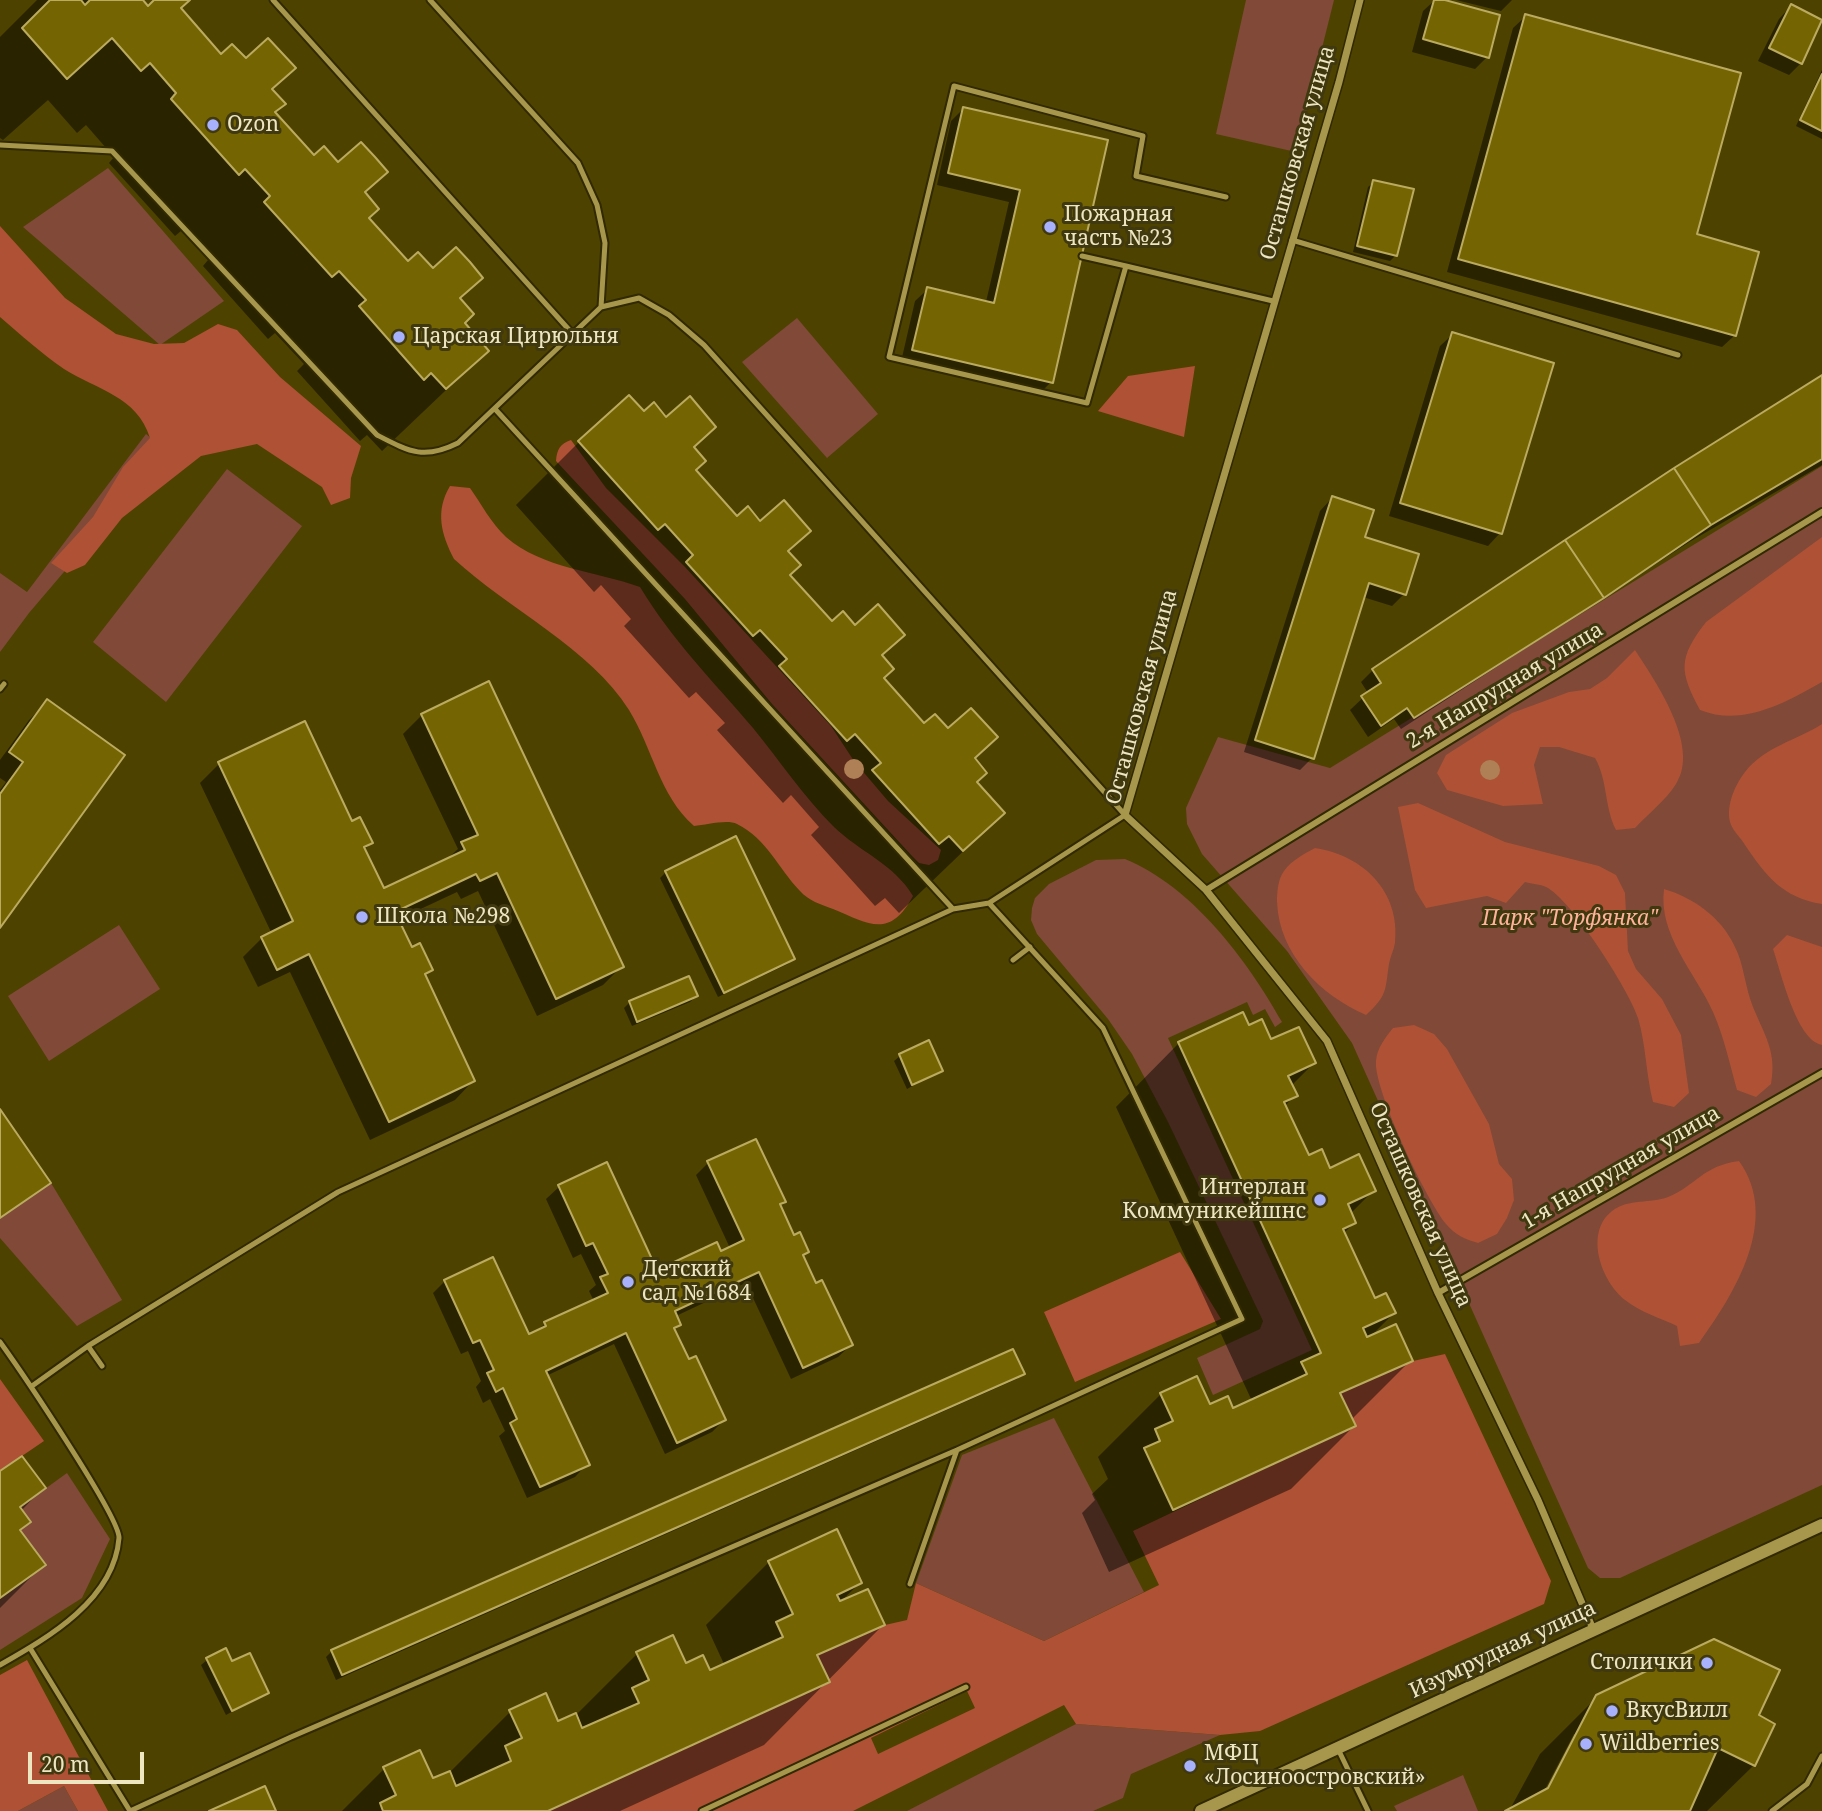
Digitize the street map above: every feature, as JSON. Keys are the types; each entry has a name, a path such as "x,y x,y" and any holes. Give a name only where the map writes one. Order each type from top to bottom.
{"street":[{"name":"Осташковская улица","path":"1360,0 1339,82 1125,815 1206,890 1327,1041 1438,1293 1538,1500 1593,1629"},
{"name":"2-я Напрудная улица","path":"1206,890 1822,512"},
{"name":"1-я Напрудная улица","path":"1438,1293 1822,1073"},
{"name":"Изумрудная улица","path":"1201,1811 1822,1525"}],"lane":[{"path":"273,0 571,332"},
{"path":"430,0 578,163 597,205 605,243 601,307"},
{"path":"1126,266 1087,403 889,357 954,86 1143,136 1136,176 1226,197"},
{"path":"0,145 111,151 377,435 402,448 435,455 458,443 571,332 601,307 639,298 669,315 704,345 1125,815 989,903 953,909 338,1192 88,1346 32,1386"},
{"path":"1291,240 1678,355"},
{"path":"1082,256 1273,301"},
{"path":"495,409 953,909"},
{"path":"30,1648 130,1811 302,1733 957,1450 1242,1319 1103,1028 989,903"},
{"path":"1013,960 1030,947"},
{"path":"0,1342 32,1386 120,1534 113,1569 88,1604 30,1648 0,1665"},
{"path":"88,1346 102,1366"},
{"path":"910,1584 957,1450"},
{"path":"702,1811 966,1687"},
{"path":"1338,1749 1368,1811"},
{"path":"1772,1811 1807,1784 1822,1756"}],"green space":[{"path":"1246,0 1334,0 1296,152 1216,134"},
{"path":"108,168 224,301 160,345 23,227"},
{"path":"797,318 878,414 827,458 742,362"},
{"path":"146,434 167,451 29,613 0,652 0,573 27,592"},
{"name":"Парк \"Торфянка\"","path":"1822,466 1822,1485 1620,1578 1600,1578 1588,1568 1352,1043 1287,951 1202,854 1187,824 1186,808 1218,737 1330,768"},
{"path":"227,469 302,526 166,702 93,642"},
{"path":"1125,859 1173,888 1216,928 1252,974 1282,1022 1275,1027 1265,1009 1253,1015 1247,1002 1168,1038 1312,1350 1213,1395 1197,1358 1260,1329 1263,1321 1168,1122 1132,1054 1108,1019 1037,934 1031,920 1035,898 1049,884 1096,860"},
{"path":"119,925 160,989 49,1061 8,996"},
{"path":"51,1183 122,1300 77,1326 0,1238 0,1218"},
{"path":"1054,1418 1144,1592 1044,1641 916,1583 962,1455"},
{"path":"67,1473 110,1539 82,1598 0,1650 0,1598 45,1565 20,1530 31,1522 20,1507"},
{"path":"1076,1724 1220,1735 1131,1774 1123,1798 1093,1811 907,1811"},
{"path":"1463,1775 1478,1811 1397,1811 1394,1806"},
{"path":"64,1786 78,1811 18,1811"}],"shaded area":[{"path":"0,226 65,298 116,334 154,344 184,343 218,324 237,330 280,377 361,446 351,478 350,498 331,505 322,487 257,444 201,456 122,518 85,565 67,573 51,563 93,517 123,467 150,438 136,412 126,403 64,369 0,317"},
{"path":"1195,366 1184,437 1098,411 1128,376"},
{"path":"571,440 606,488 685,567 831,726 854,761 888,801 941,850 938,860 929,865 919,863 912,856 772,704 685,599 556,461 560,447"},
{"path":"450,486 470,488 506,537 536,556 640,587 679,643 753,728 823,815 844,836 887,867 905,885 913,896 904,910 887,923 868,923 857,919 815,902 803,894 764,846 737,824 722,822 694,826 672,800 637,725 613,688 571,648 454,559 443,532 441,513"},
{"path":"1822,537 1822,682 1778,705 1747,714 1716,715 1700,710 1688,685 1685,665 1690,645 1706,622"},
{"path":"1635,650 1672,714 1683,751 1682,769 1676,784 1635,828 1616,830 1595,758 1559,747 1540,747 1534,765 1543,804 1503,806 1447,790 1437,773 1446,755 1512,713 1569,692 1590,689 1607,678"},
{"path":"1822,724 1822,904 1796,897 1768,876 1731,825 1729,816 1735,789 1753,763 1771,750"},
{"path":"1418,803 1505,842 1599,866 1616,875 1625,893 1628,951 1636,969 1662,999 1681,1035 1689,1093 1674,1107 1653,1102 1641,1028 1632,1005 1598,946 1557,895 1544,886 1525,882 1506,903 1487,896 1426,908 1415,890 1398,807"},
{"path":"1315,848 1349,859 1363,868 1385,892 1392,908 1395,943 1386,986 1382,997 1366,1015 1349,1007 1318,984 1294,955 1285,939 1277,902 1279,881 1294,860"},
{"path":"1664,889 1685,897 1714,917 1737,952 1750,1000 1771,1053 1771,1084 1756,1097 1737,1090 1713,1012 1672,938 1664,906"},
{"path":"1787,935 1822,947 1822,1045 1804,1031 1785,988 1773,949"},
{"path":"1414,1025 1434,1034 1447,1049 1489,1124 1499,1164 1512,1179 1514,1200 1507,1218 1497,1234 1478,1243 1453,1231 1437,1212 1392,1119 1377,1075 1376,1061 1384,1039 1393,1028"},
{"path":"1739,1161 1751,1183 1756,1207 1748,1255 1739,1279 1699,1343 1680,1346 1677,1326 1631,1304 1616,1292 1599,1257 1599,1232 1604,1220 1619,1207 1668,1197 1708,1171"},
{"path":"1180,1252 1221,1319 1075,1382 1044,1312"},
{"path":"1445,1354 1551,1581 1544,1604 1260,1731 1220,1735 1076,1724 1064,1705 853,1811 548,1811 829,1683 817,1655 885,1625 907,1620 916,1583 1044,1641 1159,1585 1133,1531 1355,1426 1340,1393 1413,1361","holes":["967,1691 975,1708 878,1754 871,1738"]},
{"path":"0,1379 44,1441 0,1471"},
{"path":"27,1660 108,1811 78,1811 64,1786 18,1811 0,1811 0,1675"}],"building":[{"path":"50,0 81,0 85,5 90,0 143,0 148,6 154,0 190,0 181,8 221,54 232,44 246,58 268,38 296,68 272,89 286,104 275,112 314,155 324,146 338,162 361,142 388,172 365,192 379,209 369,218 408,261 418,252 433,268 456,247 483,278 460,298 474,314 465,323 489,351 446,389 431,373 424,380 359,306 366,300 339,271 332,277 264,202 270,196 245,169 239,175 171,99 176,93 150,63 141,71 112,38 67,79 22,28"},
{"path":"1434,0 1445,0 1500,15 1489,58 1423,39"},
{"path":"1791,4 1822,20 1802,64 1769,48"},
{"path":"1525,14 1741,73 1697,234 1759,252 1736,336 1458,259"},
{"path":"1822,74 1822,131 1800,120"},
{"name":"Пожарная часть №23","path":"963,107 1108,140 1053,383 912,350 927,287 994,303 1020,190 948,173"},
{"path":"1373,180 1414,189 1397,256 1357,246"},
{"path":"1452,332 1554,363 1502,534 1400,503"},
{"path":"1822,375 1822,459 1711,525 1674,468"},
{"path":"629,395 644,411 654,402 666,417 690,396 716,427 694,447 706,461 696,470 737,516 748,506 760,521 784,500 811,531 788,551 801,565 790,575 832,621 843,611 855,625 878,604 905,635 882,655 894,669 884,678 924,723 935,714 948,728 971,708 998,737 975,758 987,773 977,782 1005,813 963,851 949,836 939,844 872,770 881,763 855,734 847,741 779,666 787,659 760,630 753,636 686,562 693,555 665,524 658,530 578,441"},
{"path":"1674,468 1711,525 1604,598 1565,540"},
{"path":"1332,496 1374,510 1365,537 1419,554 1406,595 1369,583 1314,759 1255,740"},
{"path":"1565,540 1604,598 1414,718 1407,708 1381,726 1361,696 1381,683 1372,669"},
{"path":"489,681 624,967 556,999 497,873 480,881 476,874 395,912 412,947 420,943 433,970 425,974 475,1081 389,1122 309,954 277,970 261,937 293,921 218,762 305,721 352,821 360,817 373,843 364,847 384,888 465,850 461,842 478,835 421,714"},
{"path":"47,699 125,755 0,928 0,794 23,762 9,752"},
{"path":"736,836 795,959 724,993 665,871"},
{"path":"689,976 698,996 637,1022 629,1001"},
{"path":"1243,1012 1249,1025 1262,1019 1271,1039 1299,1027 1316,1063 1288,1076 1298,1096 1284,1102 1309,1155 1322,1149 1330,1168 1359,1154 1376,1191 1348,1204 1356,1223 1343,1229 1375,1298 1386,1293 1396,1313 1363,1328 1367,1337 1396,1324 1413,1361 1340,1393 1356,1426 1173,1510 1144,1448 1160,1441 1155,1429 1173,1421 1160,1393 1197,1376 1210,1404 1228,1396 1233,1408 1307,1374 1301,1362 1321,1353 1178,1042"},
{"path":"929,1040 943,1071 912,1085 899,1054"},
{"path":"0,1109 51,1183 0,1218"},
{"path":"756,1139 786,1202 780,1204 794,1235 800,1232 809,1252 803,1255 816,1283 822,1280 853,1345 803,1368 759,1272 675,1311 681,1325 674,1328 689,1359 696,1356 726,1420 677,1443 626,1333 546,1371 590,1465 540,1487 510,1423 517,1419 503,1388 496,1392 487,1373 494,1370 480,1340 473,1343 444,1280 493,1257 529,1334 546,1326 544,1322 608,1293 600,1277 608,1274 593,1243 586,1246 558,1185 607,1162 657,1270 717,1242 721,1251 744,1240 707,1161"},
{"path":"1013,1349 1025,1374 342,1675 331,1650"},
{"path":"22,1456 46,1488 20,1507 31,1522 20,1530 46,1565 0,1598 0,1471"},
{"path":"837,1529 862,1583 837,1595 840,1601 868,1589 885,1625 817,1655 830,1682 548,1811 383,1811 380,1803 396,1795 383,1767 420,1750 433,1778 450,1771 456,1786 511,1761 505,1746 522,1738 509,1710 546,1693 558,1721 576,1713 582,1728 639,1703 632,1688 649,1680 636,1652 673,1635 686,1663 703,1655 710,1670 783,1637 776,1622 793,1614 768,1561"},
{"path":"1714,1639 1780,1670 1759,1715 1775,1724 1755,1766 1718,1748 1690,1811 1505,1811 1548,1788 1596,1695"},
{"path":"226,1648 232,1661 250,1653 269,1693 232,1711 206,1658"},
{"path":"265,1786 276,1811 209,1811"}],"place":[{"name":"Ozon","path":"213,125"},
{"name":"Пожарная часть №23","path":"1050,227"},
{"name":"Царская Цирюльня","path":"399,337"},
{"name":"Школа №298","path":"362,917"},
{"name":"Интерлан Коммуникейшнс","path":"1320,1200"},
{"name":"Детский сад №1684","path":"628,1282"},
{"name":"Столички","path":"1707,1663"},
{"name":"ВкусВилл","path":"1612,1711"},
{"name":"Wildberries","path":"1586,1744"},
{"name":"МФЦ «Лосиноостровский»","path":"1190,1766"}]}
